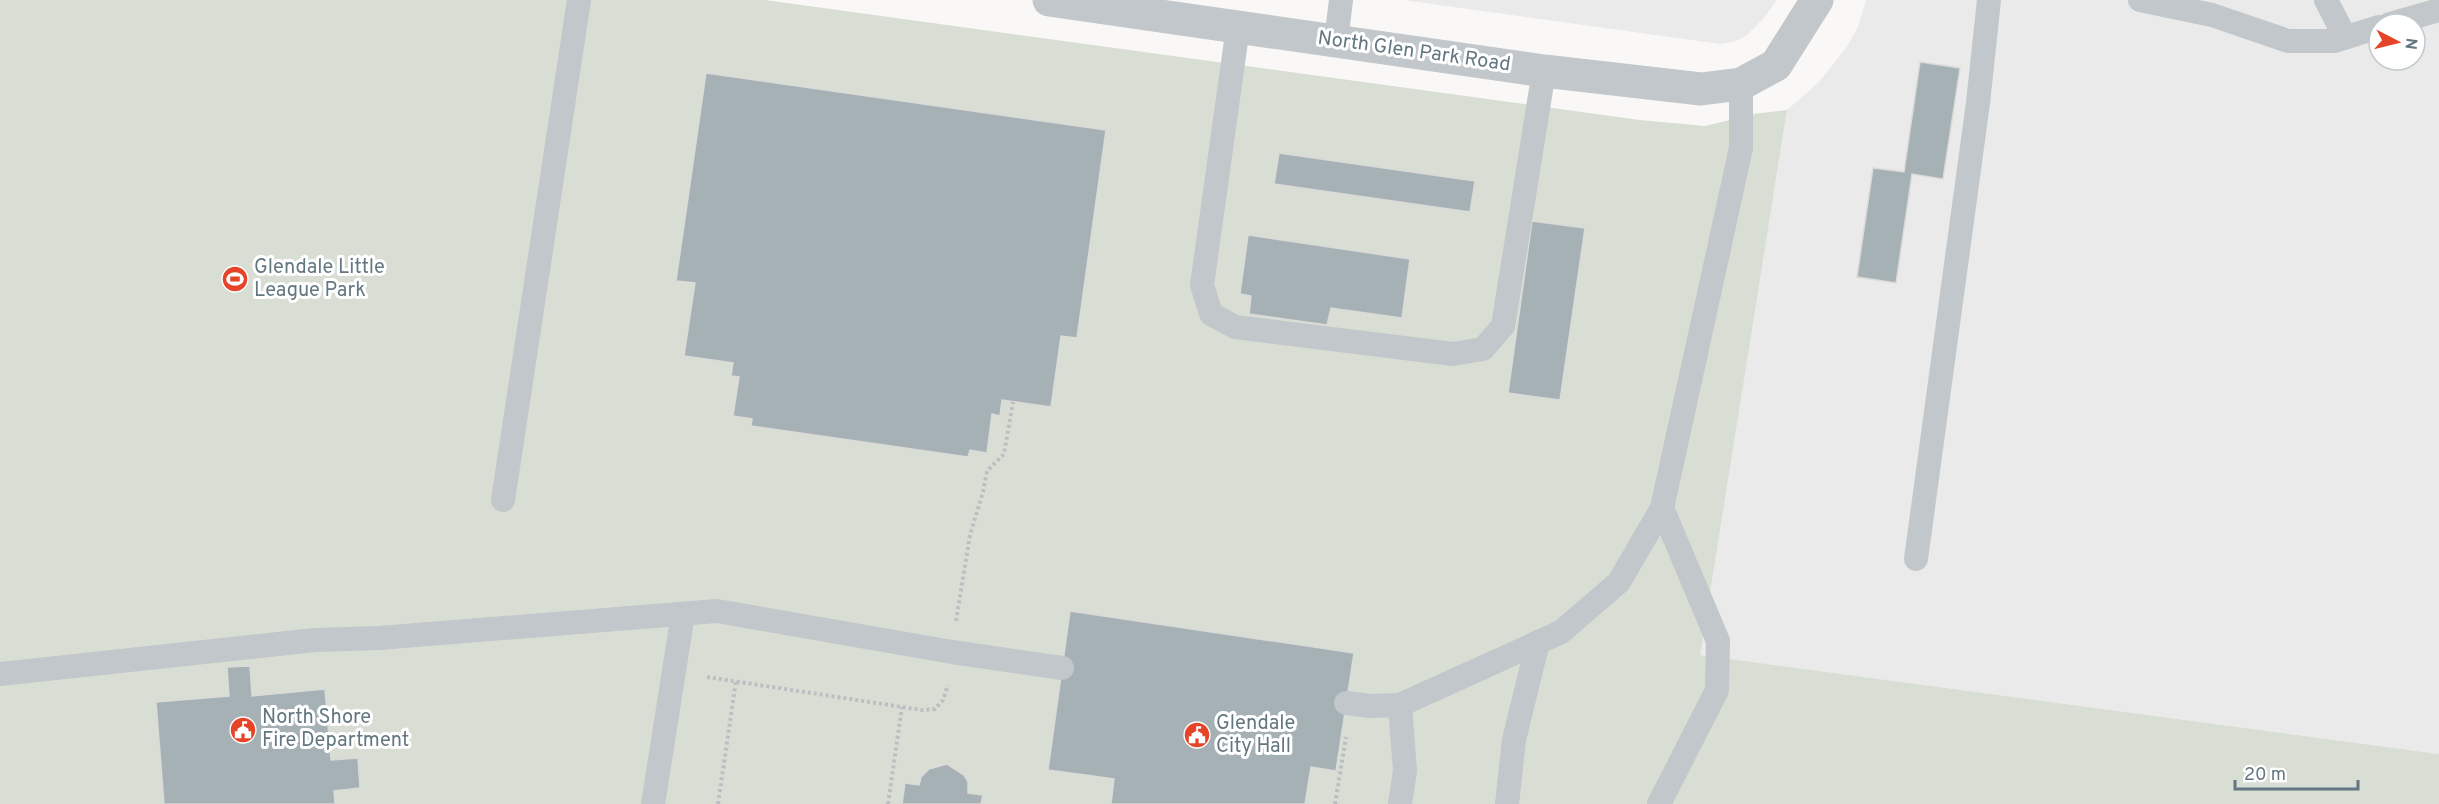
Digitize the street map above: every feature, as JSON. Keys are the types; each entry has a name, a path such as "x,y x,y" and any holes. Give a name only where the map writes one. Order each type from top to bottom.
{"street":[{"name":"North Glen Park Road","path":"1048,0 1544,71 1701,89 1741,84 1776,65 1817,0"}],"lane":[{"path":"503,500 579,0"},
{"path":"1336,41 1341,0"},
{"path":"1916,559 1977,115 1989,0"},
{"path":"2140,0 2212,15 2288,41 2334,42 2367,31"},
{"path":"2326,0 2345,37"},
{"path":"1238,27 1202,285 1211,314 1235,327 1453,354 1483,349 1503,326 1544,71"},
{"path":"1348,703 1400,705 1561,632 1619,582 1662,508 1741,148 1741,84"},
{"path":"1659,804 1717,690 1718,661 1718,641 1662,508"},
{"path":"0,674 315,640 380,638 717,611 952,652 1062,668"},
{"path":"653,804 683,614"},
{"path":"1507,804 1514,740 1538,642"},
{"path":"1400,705 1405,771 1400,804"}],"path":[{"path":"977,515 987,471 1005,454 1013,402"},
{"path":"718,804 736,681"},
{"path":"1335,804 1348,703"},
{"path":"888,804 902,707"}],"shaded area":[{"path":"0,0 765,0 1640,120 1705,126 1754,114 1787,110 1700,655 2439,754 2439,804 0,804"},
{"path":"1403,0 1777,0 1746,36 1733,42 1720,44"},
{"path":"1866,0 2439,0 2439,754 1699,655 1787,110 1819,82 1846,48 1858,27"}],"building":[{"path":"1920,62 1960,68 1943,179 1912,174 1896,283 1857,277 1873,168 1904,172"},
{"path":"706,73 1106,130 1077,338 1061,336 1051,407 1002,400 1000,416 992,414 987,453 970,450 968,457 751,426 752,419 733,416 739,377 731,376 733,363 684,356 695,283 676,281"},
{"path":"1279,153 1475,181 1470,212 1274,184"},
{"path":"1532,221 1585,228 1560,400 1508,393"},
{"path":"1248,235 1410,259 1402,318 1331,308 1327,325 1249,314 1251,296 1240,294"},
{"name":"Glendale City Hall","path":"1070,611 1354,653 1336,771 1311,767 1305,804 1111,804 1114,779 1048,770"},
{"name":"North Shore Fire Department","path":"250,666 252,696 325,689 331,760 358,758 360,788 334,791 335,804 164,804 156,702 229,696 227,667"},
{"path":"947,764 964,775 968,782 968,793 983,795 981,804 902,804 905,783 919,785 921,777 929,769"}],"place":[{"name":"Glendale Little League Park","path":"235,279"},
{"name":"North Shore Fire Department","path":"243,730"},
{"name":"Glendale City Hall","path":"1197,735"}]}
